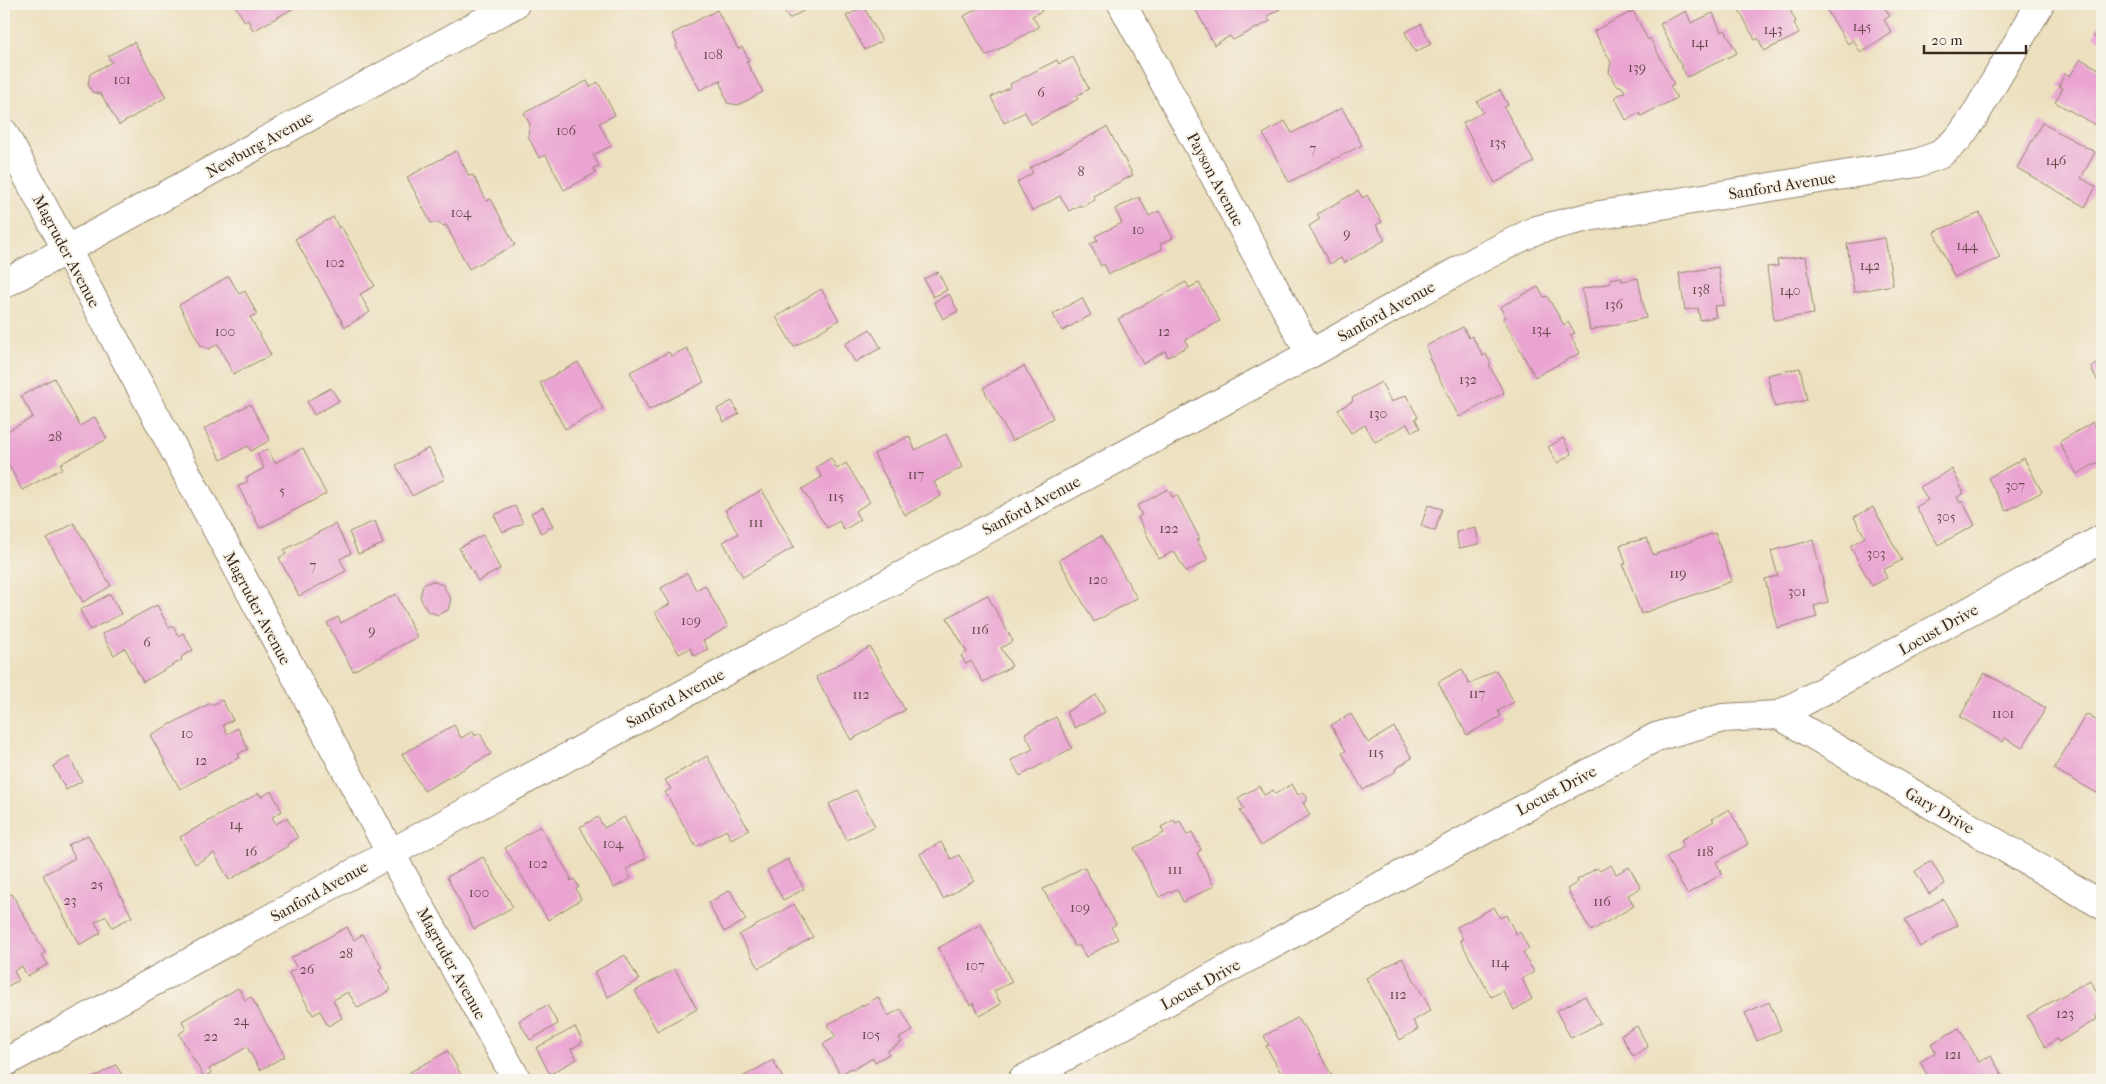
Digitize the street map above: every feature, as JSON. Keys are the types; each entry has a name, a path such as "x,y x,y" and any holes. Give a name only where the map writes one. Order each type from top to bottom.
{"street":[{"name":"Newburg Avenue","path":"4,284 515,4"},
{"name":"Payson Avenue","path":"1122,4 1310,354"},
{"name":"Sanford Avenue","path":"4,1063 1310,354 1481,258 1536,230 1588,217 1917,163 1939,155 1958,140 1974,117 2040,4"},
{"name":"Magruder Avenue","path":"4,133 390,852 517,1080"},
{"name":"Locust Drive","path":"1022,1080 1656,737 1723,718 1779,716 2102,538"},
{"name":"Gary Drive","path":"1779,716 2102,904"}],"building":[{"path":"234,4 301,4 253,31 248,20 245,22"},
{"path":"780,4 815,4 789,19"},
{"path":"986,4 1038,4 1042,11 1032,16 1039,27 986,56 964,16"},
{"path":"1193,4 1277,4 1280,9 1267,16 1270,21 1233,40 1230,36 1214,45"},
{"path":"1736,4 1787,4 1796,22 1794,23 1799,34 1764,51 1758,38 1755,40"},
{"path":"1823,4 1882,4 1890,16 1884,20 1892,33 1861,53 1853,40 1848,44"},
{"path":"864,7 882,41 865,50 846,16"},
{"path":"717,10 738,49 742,47 749,60 746,61 763,92 738,105 727,103 720,80 700,90 676,46 677,44 672,34"},
{"path":"1633,11 1648,40 1650,38 1674,84 1670,86 1677,98 1641,116 1639,113 1626,120 1615,97 1625,92 1622,87 1615,84 1609,72 1611,62 1594,31"},
{"path":"1686,11 1691,23 1713,13 1721,32 1725,30 1737,53 1687,77 1660,24"},
{"path":"2102,21 2102,41 2093,36"},
{"path":"1421,24 1431,44 1415,52 1405,32"},
{"path":"134,42 166,97 119,125 101,94 92,92 88,84 90,74 112,62 108,56"},
{"path":"1073,57 1089,89 1076,96 1078,99 1031,124 1025,112 1004,123 991,97 1011,87 1010,84 1057,60 1059,64"},
{"path":"2081,59 2102,71 2102,112 2095,125 2055,102 2063,88 2059,86 2065,73 2070,76"},
{"path":"587,81 590,87 598,82 615,115 599,123 611,146 593,155 599,166 593,168 596,173 564,190 546,155 539,158 528,136 530,124 524,113"},
{"path":"1500,90 1508,105 1504,107 1534,162 1495,183 1463,123 1483,112 1477,102"},
{"path":"1342,108 1362,145 1289,182 1263,134 1285,121 1292,133"},
{"path":"2042,123 2095,152 2081,178 2096,187 2085,207 2017,168"},
{"path":"1107,127 1133,175 1093,196 1095,200 1081,207 1080,205 1069,211 1060,196 1032,211 1017,182 1033,173 1030,168"},
{"path":"456,151 469,176 473,175 487,201 491,199 515,245 469,269 446,225 442,226 440,223 431,223 407,177"},
{"path":"1358,191 1363,198 1367,195 1382,222 1376,225 1385,240 1344,263 1341,258 1330,264 1309,226 1320,219 1317,214"},
{"path":"1139,197 1149,216 1159,211 1173,238 1160,244 1162,249 1109,274 1104,264 1101,266 1090,244 1098,241 1095,236 1122,223 1115,209"},
{"path":"1980,213 2000,258 1954,277 1934,232"},
{"path":"333,217 339,228 341,226 375,286 360,294 370,312 345,327 295,239"},
{"path":"1885,238 1893,285 1854,292 1847,244"},
{"path":"1806,256 1814,314 1774,320 1767,267 1778,266 1777,260"},
{"path":"1718,267 1724,305 1714,306 1716,317 1700,320 1698,308 1685,310 1679,273"},
{"path":"938,272 947,290 933,297 924,279"},
{"path":"229,276 239,294 245,291 257,314 250,317 271,355 233,374 218,344 209,349 201,346 179,305"},
{"path":"1621,277 1622,281 1638,278 1646,318 1590,330 1582,289 1611,283 1610,279"},
{"path":"1186,282 1189,288 1199,283 1220,321 1185,340 1188,346 1168,357 1165,351 1143,364 1118,319"},
{"path":"1538,287 1544,297 1547,296 1564,325 1568,322 1575,333 1570,335 1580,353 1535,377 1503,318 1506,317 1500,307"},
{"path":"821,289 839,320 794,347 776,317"},
{"path":"949,294 958,311 943,319 934,302"},
{"path":"1082,298 1091,315 1062,331 1053,314"},
{"path":"1463,327 1469,338 1472,336 1483,356 1486,354 1491,364 1489,365 1504,393 1459,417 1429,358 1431,357 1426,346"},
{"path":"870,329 881,348 855,362 845,344"},
{"path":"687,348 704,382 649,410 630,372 669,352 671,356"},
{"path":"2102,361 2102,383 2100,385 2091,368"},
{"path":"578,362 603,409 565,429 540,383"},
{"path":"1024,366 1053,418 1012,441 983,388"},
{"path":"1800,368 1807,400 1775,407 1767,375"},
{"path":"54,378 80,426 95,417 107,439 60,464 63,468 22,490 4,456 4,433 33,417 21,396"},
{"path":"1381,382 1391,402 1406,395 1418,417 1415,418 1420,428 1412,432 1407,424 1375,442 1365,425 1351,433 1338,410 1353,401 1352,398"},
{"path":"331,388 339,401 314,415 307,401"},
{"path":"732,401 739,414 724,422 717,409"},
{"path":"250,404 270,440 251,451 248,446 221,460 204,429"},
{"path":"2093,422 2102,439 2102,460 2077,474 2059,442"},
{"path":"946,434 962,467 934,482 941,496 905,515 874,454 909,436 915,450"},
{"path":"1563,438 1572,454 1557,463 1548,447"},
{"path":"303,448 326,494 260,528 238,486 248,481 246,478 264,468 257,454 268,449 275,463"},
{"path":"429,448 445,479 412,496 396,465"},
{"path":"831,458 837,469 846,463 870,502 855,511 860,520 844,530 839,521 827,528 802,489 822,477 816,467"},
{"path":"2024,458 2042,492 2006,511 1988,478"},
{"path":"1952,469 1964,493 1957,497 1960,503 1962,501 1975,525 1938,545 1916,507 1928,500 1920,487"},
{"path":"1168,489 1172,497 1177,495 1200,539 1197,540 1208,560 1186,572 1174,551 1159,559 1138,517 1142,515 1137,506"},
{"path":"762,490 794,547 743,577 723,542 738,534 725,510"},
{"path":"1428,505 1442,509 1435,531 1421,526"},
{"path":"515,506 523,523 503,532 494,515"},
{"path":"543,507 553,526 541,533 531,513"},
{"path":"1873,507 1902,560 1883,570 1887,578 1872,586 1850,546 1865,537 1854,517"},
{"path":"375,521 383,544 358,554 349,532"},
{"path":"74,523 111,586 83,602 47,539"},
{"path":"335,524 351,553 340,559 346,571 299,596 279,558 286,554 284,550"},
{"path":"1476,528 1479,544 1459,548 1456,532"},
{"path":"1715,533 1732,581 1641,614 1623,564 1626,564 1620,545 1647,538 1653,555"},
{"path":"483,535 500,569 478,581 459,548"},
{"path":"1101,536 1137,598 1094,622 1059,560"},
{"path":"1813,540 1828,602 1814,606 1817,617 1777,628 1765,579 1778,576 1771,551"},
{"path":"687,573 696,590 705,585 728,627 703,641 708,649 694,656 690,648 679,654 655,612 670,604 661,588"},
{"path":"432,581 443,585 451,599 448,610 438,615 427,611 420,597 423,585"},
{"path":"110,594 121,614 90,630 80,610"},
{"path":"396,594 417,637 353,671 327,623 338,617 341,623"},
{"path":"987,595 1013,641 1001,648 1012,666 983,682 971,661 966,664 961,656 967,652 947,618"},
{"path":"157,605 169,628 173,626 178,636 183,633 193,650 181,657 182,660 143,682 125,648 114,655 102,634"},
{"path":"870,647 905,710 851,740 816,677"},
{"path":"1462,669 1469,684 1496,670 1514,702 1498,711 1501,716 1467,735 1438,682"},
{"path":"1985,673 2046,708 2022,748 2005,738 2003,742 1960,717"},
{"path":"1096,695 1105,712 1075,728 1066,712"},
{"path":"222,700 233,720 223,725 227,734 238,728 248,749 238,754 240,757 180,789 150,735 211,703 212,705"},
{"path":"1351,714 1368,743 1394,727 1412,758 1395,769 1396,771 1363,790 1342,753 1346,751 1331,725"},
{"path":"2086,714 2102,724 2102,783 2097,793 2054,769"},
{"path":"1056,717 1072,748 1020,776 1011,760 1033,749 1025,733"},
{"path":"454,725 461,738 473,731 475,736 480,733 491,754 424,791 402,754"},
{"path":"707,756 749,830 731,839 726,830 696,847 665,792 671,789 665,780"},
{"path":"69,757 82,781 66,790 53,766"},
{"path":"1292,784 1298,795 1303,792 1307,795 1307,801 1303,803 1310,815 1261,846 1240,811 1244,809 1238,798 1259,786 1264,795 1273,790 1275,794"},
{"path":"856,790 875,826 847,840 829,804"},
{"path":"271,791 282,811 272,817 276,824 287,818 298,838 287,844 288,846 229,880 214,853 195,864 180,837 259,793 261,797"},
{"path":"1729,809 1748,844 1716,862 1722,874 1687,894 1666,857 1684,846 1681,840 1714,821 1712,819"},
{"path":"598,817 604,828 624,817 646,858 626,869 631,878 614,888 580,827"},
{"path":"1174,820 1176,823 1180,821 1187,835 1192,832 1201,850 1197,853 1214,886 1183,902 1177,889 1159,897 1134,848 1164,833 1161,827"},
{"path":"540,826 571,878 570,881 574,879 579,887 576,889 581,899 548,920 505,848"},
{"path":"88,835 132,917 112,927 106,916 95,922 101,933 79,945 43,875 75,858 68,845"},
{"path":"941,842 951,859 959,855 974,881 943,899 920,854"},
{"path":"483,857 513,907 474,929 447,877"},
{"path":"788,859 804,889 783,900 767,870"},
{"path":"1931,861 1945,884 1929,894 1915,871"},
{"path":"1611,865 1616,874 1629,867 1641,888 1628,895 1634,906 1591,931 1567,889 1578,882 1577,880 1597,868 1600,871"},
{"path":"1084,867 1116,924 1111,927 1118,939 1086,957 1079,945 1075,947 1043,889"},
{"path":"4,886 9,895 12,894 45,953 42,955 48,964 27,976 22,966 14,971 19,980 4,988"},
{"path":"730,890 746,920 724,932 708,903"},
{"path":"1943,899 1958,925 1920,947 1905,920"},
{"path":"794,904 813,937 759,968 739,935"},
{"path":"1494,907 1500,918 1506,915 1516,934 1520,932 1529,949 1523,952 1534,972 1522,979 1532,999 1514,1010 1503,991 1491,997 1460,940 1463,939 1457,927"},
{"path":"981,924 1012,982 994,991 1001,1004 980,1016 973,1003 970,1005 938,948"},
{"path":"347,927 354,940 363,934 382,968 379,970 391,990 358,1008 348,992 333,1000 342,1018 328,1026 320,1011 313,1015 289,973 297,968 291,958"},
{"path":"625,955 639,980 608,997 594,972"},
{"path":"1402,958 1431,1010 1413,1021 1418,1029 1400,1040 1366,978"},
{"path":"675,969 697,1009 657,1031 635,991"},
{"path":"2090,980 2102,1001 2102,1011 2095,1015 2097,1019 2059,1042 2057,1039 2045,1047 2027,1016"},
{"path":"238,988 245,1000 251,997 285,1056 260,1070 247,1047 209,1069 211,1073 204,1077 179,1034 186,1029 182,1021"},
{"path":"1585,996 1600,1023 1571,1038 1556,1011"},
{"path":"878,997 888,1016 901,1009 913,1031 899,1038 902,1042 887,1051 889,1054 875,1062 873,1058 854,1069 852,1068 840,1074 823,1044 836,1037 827,1025"},
{"path":"1769,1002 1781,1030 1757,1041 1745,1013"},
{"path":"547,1005 558,1024 530,1040 519,1021"},
{"path":"1297,1018 1302,1026 1304,1025 1334,1080 1285,1080 1266,1046 1269,1045 1264,1036"},
{"path":"1637,1026 1648,1047 1633,1056 1621,1035"},
{"path":"575,1027 583,1042 571,1049 577,1059 550,1074 536,1048"},
{"path":"1959,1028 1979,1062 1991,1056 2005,1080 1930,1080 1920,1062 1936,1052 1931,1044"},
{"path":"448,1051 464,1080 415,1080 410,1072"},
{"path":"773,1060 784,1080 737,1080"},
{"path":"116,1065 125,1080 89,1080"}]}
